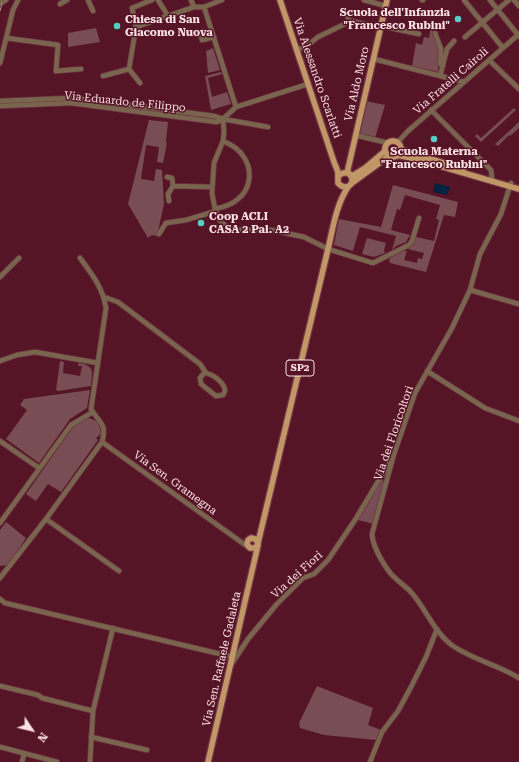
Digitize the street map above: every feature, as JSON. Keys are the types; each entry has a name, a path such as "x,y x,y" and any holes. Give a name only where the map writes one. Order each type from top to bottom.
{"main road":[{"name":"Via Alessandro Scarlatti","path":"280,0 334,162 340,185"},
{"name":"Via Aldo Moro","path":"349,178 355,135 387,3"},
{"path":"340,185 343,187 349,178 365,168 385,150 388,143 397,142 400,149 495,180 510,187 518,187"},
{"path":"397,155 400,149"},
{"path":"385,150 389,156"},
{"path":"349,178 389,156 393,157 397,155 495,180"},
{"name":"Via Alessandro Scarlatti","path":"334,162 349,178"},
{"path":"338,176 341,173 349,178"},
{"name":"Via Sen. Raffaele Gadaleta","path":"208,762 254,560 254,546 261,530 328,249 339,207 349,178"},
{"name":"Via Sen. Raffaele Gadaleta","path":"339,207 340,185"},
{"path":"254,546 256,540 252,538 261,530"},
{"name":"Via Sen. Raffaele Gadaleta","path":"252,538 248,542 254,546"}],"street":[{"path":"0,3 6,0"},
{"path":"0,62 13,10 18,0"},
{"path":"60,4 67,0"},
{"path":"88,0 93,11"},
{"path":"140,83 129,68 136,27 132,8 152,0"},
{"path":"158,0 168,16"},
{"path":"191,0 194,7"},
{"path":"136,27 194,7 204,7 222,0"},
{"path":"364,0 387,3"},
{"path":"459,0 463,0 503,48"},
{"path":"490,0 519,35"},
{"path":"465,37 509,0"},
{"path":"514,0 519,6"},
{"path":"204,7 236,107"},
{"path":"347,14 349,22"},
{"path":"297,50 308,45 318,37 351,21 419,34"},
{"path":"206,34 204,31 200,32 202,40 214,37"},
{"path":"436,33 442,49 440,64 443,66"},
{"name":"Via Fratelli Cairoli","path":"397,142 431,110 519,35"},
{"path":"6,38 58,45 56,71 80,69"},
{"path":"440,76 446,49 454,41"},
{"path":"374,58 464,82"},
{"path":"489,60 519,89"},
{"path":"103,76 129,68"},
{"path":"221,118 236,107 308,84"},
{"name":"Via Eduardo de Filippo","path":"0,101 72,98 199,113 221,118"},
{"name":"Via Eduardo de Filippo","path":"0,106 71,103 217,122 221,118"},
{"path":"431,110 492,170 495,180"},
{"path":"221,118 268,127"},
{"path":"221,118 224,132 223,140 214,163 212,193 215,210 220,221 227,227 232,229 271,230 304,237 328,249 373,263 409,245 412,241 419,218"},
{"path":"355,135 388,143"},
{"path":"159,234 166,223 186,220 224,207 240,198 245,191 249,178 249,168 244,156 223,140"},
{"path":"167,177 172,178 173,186 168,194 169,201"},
{"path":"173,186 212,187"},
{"name":"Via dei Floricoltori","path":"510,187 501,214 480,254 470,290 452,328 427,370 416,393 394,454 372,534 373,543 388,571 410,591 426,611 437,630 452,645 465,653 496,666 519,678"},
{"path":"0,277 19,258"},
{"path":"0,578 46,519 102,442 105,432 101,422 91,409 106,308 104,297 94,277 80,258"},
{"path":"470,290 519,304"},
{"path":"104,297 118,302 200,364 206,373 210,374 224,385 225,391 223,395 216,396 201,384 200,378 202,374 206,373"},
{"path":"0,361 17,355 35,352 98,363"},
{"path":"427,370 485,408 519,421"},
{"path":"0,523 71,425 93,412"},
{"path":"0,441 39,468"},
{"name":"Via Sen. Gramegna","path":"102,442 238,539 254,546"},
{"name":"Via dei Fiori","path":"231,665 248,639 276,605 303,578 314,574 328,560 355,520 394,454"},
{"path":"46,519 119,571"},
{"path":"238,539 252,538"},
{"path":"0,599 6,603 233,657"},
{"path":"90,762 93,711 113,628"},
{"path":"370,762 382,732 398,711 411,687 437,630"},
{"path":"0,686 93,711"},
{"path":"91,737 147,750"},
{"path":"0,747 57,762"},
{"path":"22,762 24,754"}],"shaded area":[{"path":"431,25 439,50 438,72 412,66 416,43 422,45 424,37 429,38"},
{"path":"96,28 100,42 68,47 68,33"},
{"path":"213,48 220,70 208,73 206,51"},
{"path":"221,72 222,74 208,78 212,97 227,92 231,104 211,110 205,76"},
{"path":"366,101 385,105 375,138 358,135"},
{"path":"514,108 516,110 481,142 475,136 477,134 481,138"},
{"path":"149,120 168,122 167,143 163,163 157,162 159,147 146,145 141,179 154,181 156,169 162,170 164,204 157,236 152,235 148,238 128,204"},
{"path":"519,122 519,128 498,146 495,144"},
{"path":"393,185 458,202 455,217 444,215 426,272 390,263 389,260 403,251 407,251 404,260 417,263 418,258 422,259 424,253 408,249 416,237 434,241 439,220 436,219 440,205 405,195 400,210 397,209 391,230 410,235 406,242 396,246 392,250 396,236 360,227 353,251 334,245 339,219 381,227"},
{"path":"367,238 386,243 384,250 385,253 374,257 362,254"},
{"path":"60,361 64,362 63,373 80,376 82,366 78,366 79,363 91,368 91,386 58,391 56,390"},
{"path":"90,390 87,408 70,419 39,463 6,439 27,410 20,405 24,399"},
{"path":"88,418 98,423 101,434 96,438 98,440 61,492 48,484 36,501 26,494 74,425"},
{"path":"381,480 385,481 374,524 358,520"},
{"path":"6,522 26,538 8,565 0,566 0,530"},
{"path":"317,686 373,708 368,725 381,730 376,740 324,735 300,728 299,723"}],"water":[{"path":"435,183 450,187 447,195 433,192"}],"railway":[{"path":"0,11 3,0"}],"place":[{"name":"Scuola dell'Infanzia \"Francesco Rubini\"","path":"458,19"},
{"name":"Chiesa di San Giacomo Nuova","path":"117,26"},
{"name":"Scuola Materna \"Francesco Rubini\"","path":"434,139"},
{"name":"Coop ACLI CASA 2 Pal. A2","path":"201,223"}]}
